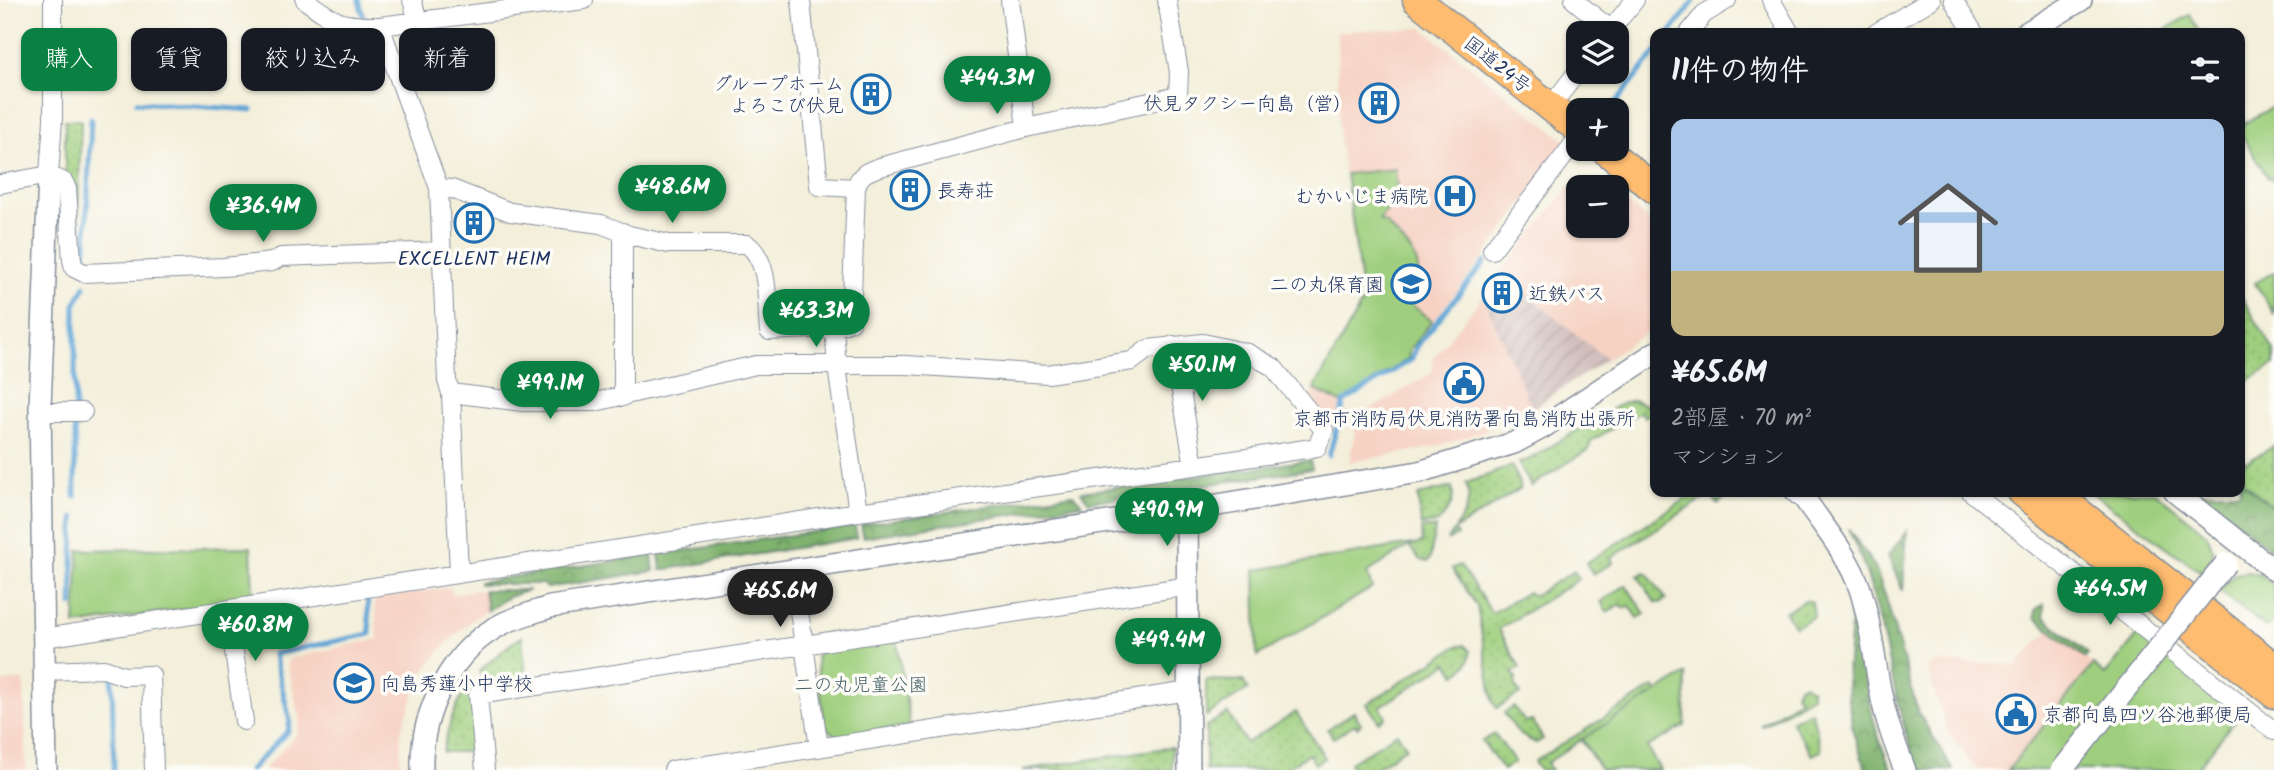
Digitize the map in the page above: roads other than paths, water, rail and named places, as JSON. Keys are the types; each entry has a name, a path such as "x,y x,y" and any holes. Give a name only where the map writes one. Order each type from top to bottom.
{"highway":[{"name":"国道24号","path":"1417,0 1566,119"},
{"path":"1619,161 1650,185"},
{"path":"2028,497 2274,694"},
{"path":"2059,497 2274,667"}],"street":[{"path":"46,770 40,412 48,175 53,120 53,0"},
{"path":"305,0 334,21 348,26 380,26 510,5 584,0"},
{"path":"412,0 418,21"},
{"path":"801,0 819,186 856,188"},
{"path":"1010,0 1026,128"},
{"path":"439,188 452,189 510,212 601,224 669,244 747,244 755,250 762,264 769,331 834,328 851,322 858,180 868,171 1026,128 1178,96 1179,72 1167,0"},
{"path":"1574,0 1597,21"},
{"path":"1618,21 1635,0"},
{"path":"1693,28 1704,14 1727,0"},
{"path":"1771,0 1787,28"},
{"path":"1884,28 1931,0"},
{"path":"1953,0 1971,28"},
{"path":"2034,28 2081,0"},
{"path":"380,26 439,188 459,573"},
{"path":"1550,106 1568,84"},
{"path":"1492,250 1566,154"},
{"path":"0,184 48,175 64,182 68,189 72,260 74,268 85,273 224,267 272,262 281,257 442,251"},
{"path":"623,232 623,397"},
{"path":"834,328 858,512"},
{"path":"44,638 858,512 1317,447 1324,430 1273,367 1248,354 1203,343 1148,349 1132,361 1048,374 906,365 756,365 595,402 523,402 451,393"},
{"path":"1173,345 1194,466"},
{"path":"422,770 421,747 434,701 459,661 485,634 503,623 550,607 1382,479 1451,463 1514,443 1650,364"},
{"path":"40,412 76,412"},
{"path":"1803,497 1844,557 1859,586 1868,616 1882,700 1905,770"},
{"path":"1977,497 2274,731"},
{"path":"2181,497 2274,570"},
{"path":"1187,510 1189,770"},
{"path":"2062,770 2242,545"},
{"path":"793,570 819,748"},
{"path":"485,770 478,695 1189,586"},
{"path":"228,610 244,721"},
{"path":"44,671 104,669 124,676 151,675 154,770"},
{"path":"673,770 1189,691"}],"waterway":[{"path":"359,0 364,19"},
{"path":"1674,28 1695,0"},
{"path":"1620,98 1650,60"},
{"path":"137,102 252,110"},
{"path":"85,264 91,118"},
{"path":"1329,455 1344,402 1411,360 1417,346 1485,262"},
{"path":"75,497 75,305 85,286"},
{"path":"72,605 74,517"},
{"path":"250,770 288,731 290,721 274,654 370,634 367,597"},
{"path":"112,678 114,770"}],"place":[{"name":"グループホーム よろこび伏見","path":"871,94"},
{"name":"伏見タクシー向島（営）","path":"1379,103"},
{"name":"長寿荘","path":"910,190"},
{"name":"むかいじま病院","path":"1455,196"},
{"name":"EXCELLENT HEIM","path":"474,223"},
{"name":"二の丸保育園","path":"1411,284"},
{"name":"近鉄バス","path":"1502,293"},
{"name":"京都市消防局伏見消防署向島消防出張所","path":"1464,383"},
{"name":"向島秀蓮小中学校","path":"354,683"},
{"name":"京都向島四ツ谷池郵便局","path":"2016,714"}],"park label":[{"name":"二の丸児童公園","path":"861,684"}]}
